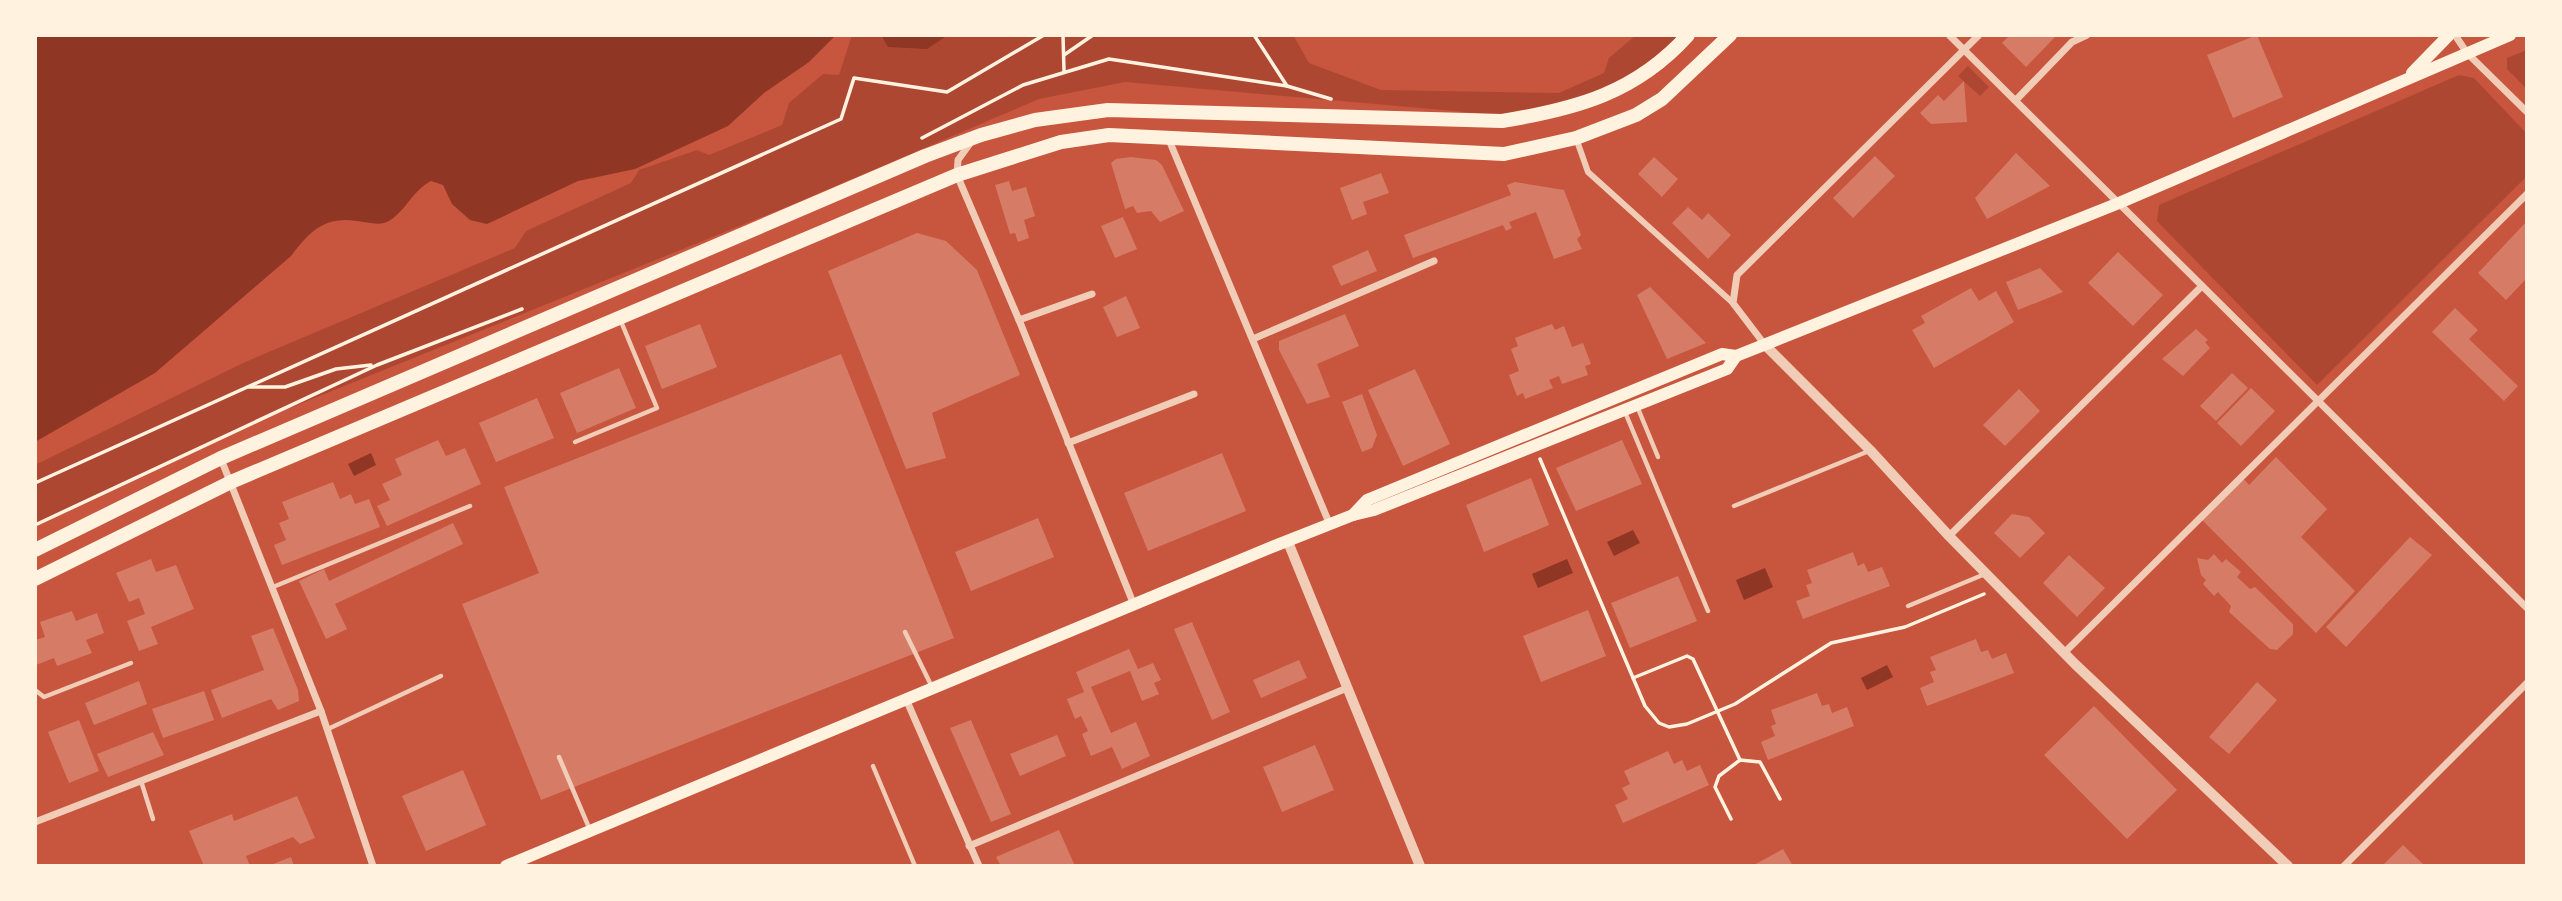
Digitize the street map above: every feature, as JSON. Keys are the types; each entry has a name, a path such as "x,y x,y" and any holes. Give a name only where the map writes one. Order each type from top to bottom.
{"highway":[{"path":"35,550 221,458 912,161 981,135 1035,120 1108,110 1502,121 1564,111 1608,94 1646,75 1688,35"},
{"path":"35,579 231,482 957,175 1061,142 1109,135 1504,154 1576,138 1636,115 1662,99 1730,35"}],"main road":[{"path":"2407,78 2449,35"},
{"path":"1353,515 1367,500 1722,354 1736,356 1765,345 2119,203 2510,35"},
{"path":"506,866 1353,515 1374,510 1727,369 1736,356"}],"street":[{"path":"1949,35 2527,608"},
{"path":"1733,303 1737,275 1979,35"},
{"path":"2015,100 2072,42 2087,35"},
{"path":"2455,35 2467,53 2527,113"},
{"path":"981,135 962,152 956,168 957,175 1019,320 1134,605"},
{"path":"1576,138 1588,172 1733,303 1765,345 1870,450 1999,588 2288,866"},
{"path":"1169,139 1330,525"},
{"path":"2064,653 2527,194"},
{"path":"1253,339 1434,261"},
{"path":"1948,536 2202,286"},
{"path":"1019,320 1092,294"},
{"path":"1068,443 1194,394"},
{"path":"221,458 321,710 373,866"},
{"path":"1288,542 1420,866"},
{"path":"2344,866 2527,683"},
{"path":"969,846 1347,688"},
{"path":"905,699 979,866"},
{"path":"35,822 321,710"}],"lane":[{"path":"575,442 657,408 620,318"},
{"path":"1630,407 1658,457"},
{"path":"1630,407 1709,611"},
{"path":"1734,506 1870,450"},
{"path":"273,587 470,506"},
{"path":"1908,606 1986,574"},
{"path":"905,632 932,688"},
{"path":"35,690 44,696 131,663"},
{"path":"328,729 441,676"},
{"path":"559,757 590,831"},
{"path":"873,766 915,866"},
{"path":"141,781 153,819"}],"path":[{"path":"35,483 841,119 854,78 947,92 1044,35"},
{"path":"1063,35 1064,71"},
{"path":"1064,55 1093,35"},
{"path":"1254,35 1287,86"},
{"path":"247,387 285,387 336,369 377,365"},
{"path":"1534,445 1645,706 1659,723 1669,727 1687,724 1735,704 1831,643 1905,627 1999,588"},
{"path":"1633,678 1686,656 1693,659 1740,760"},
{"path":"1731,819 1715,788 1719,776 1740,760 1760,762 1780,799"}],"shaded area":[{"path":"35,35 836,35 809,62 764,93 728,126 635,169 578,181 487,224 470,220 452,204 443,185 431,181 418,191 397,215 384,223 346,220 319,227 291,256 155,373 35,442"},
{"path":"852,35 1293,35 1309,63 1381,90 1559,93 1604,73 1609,58 1636,35 1679,35 1637,70 1597,92 1554,105 1500,115 1125,82 1039,99 784,208 216,438 35,525 35,465 243,363 515,248 526,231 631,183 639,170 697,150 709,155 782,125 789,103 823,74 839,75"},
{"path":"881,35 948,35 927,49 888,47"},
{"path":"2527,50 2527,89 2507,69 2507,58"},
{"path":"1968,66 1989,87 1980,96 1958,76"},
{"path":"2459,75 2474,78 2527,134 2527,176 2317,385 2157,221 2159,205"},
{"path":"371,453 376,465 354,476 348,464"},
{"path":"1633,530 1640,543 1614,556 1607,542"},
{"path":"1567,559 1573,573 1538,588 1532,574"},
{"path":"1765,568 1773,587 1744,600 1736,580"},
{"path":"1887,665 1893,677 1867,690 1861,678"}],"building":[{"path":"2010,35 2057,35 2026,67 2002,43"},
{"path":"2257,35 2283,97 2233,118 2207,55"},
{"path":"1964,81 1967,122 1931,124 1920,113 1938,95 1944,101"},
{"path":"2016,153 2050,186 1987,219 1975,198"},
{"path":"1875,156 1895,176 1853,218 1833,198"},
{"path":"1131,157 1156,160 1162,165 1184,211 1160,222 1151,211 1137,213 1133,206 1125,209 1111,163 1116,159"},
{"path":"1654,157 1678,179 1662,197 1638,174"},
{"path":"1381,173 1389,193 1363,202 1367,214 1352,220 1340,188"},
{"path":"1009,181 1012,191 1026,187 1035,216 1024,220 1029,238 1018,242 1015,233 1010,234 995,185"},
{"path":"1515,182 1564,190 1581,235 1577,239 1582,249 1554,259 1536,212 1509,222 1512,228 1506,231 1503,225 1413,258 1404,235 1511,195 1507,185"},
{"path":"1688,207 1702,220 1708,213 1731,235 1708,259 1672,223"},
{"path":"1123,217 1137,249 1115,258 1101,226"},
{"path":"2527,221 2527,278 2506,300 2478,273"},
{"path":"917,233 946,241 977,270 1020,375 932,413 946,458 906,469 828,271"},
{"path":"1368,250 1377,271 1341,286 1332,266"},
{"path":"2118,252 2163,295 2133,326 2088,283"},
{"path":"2040,268 2063,292 2018,310 2006,282"},
{"path":"1650,287 1706,343 1667,359 1637,295"},
{"path":"1971,288 1979,301 1996,291 2014,322 1934,368 1912,330 1925,323 1921,316"},
{"path":"1126,296 1140,328 1117,337 1103,307"},
{"path":"2455,308 2478,330 2469,339 2518,386 2504,401 2432,332"},
{"path":"1345,314 1359,346 1317,364 1330,397 1307,404 1279,350 1279,341"},
{"path":"700,324 717,367 662,389 645,346"},
{"path":"1552,324 1555,330 1564,326 1572,347 1583,343 1591,364 1585,366 1588,375 1562,384 1559,376 1549,380 1553,388 1525,399 1523,393 1517,396 1509,375 1519,371 1511,349 1518,346 1515,338"},
{"path":"2196,329 2208,340 2205,342 2210,348 2183,376 2162,359"},
{"path":"841,354 954,638 541,800 462,604 539,573 504,487"},
{"path":"619,368 636,408 577,433 560,393"},
{"path":"1415,369 1450,444 1403,466 1368,390"},
{"path":"2232,373 2248,388 2216,421 2200,406"},
{"path":"2251,388 2275,411 2241,446 2217,423"},
{"path":"2019,389 2040,411 2005,446 1983,425"},
{"path":"1362,394 1377,435 1372,448 1362,452 1342,402"},
{"path":"537,398 554,438 496,462 479,423"},
{"path":"438,440 446,456 465,448 481,484 387,526 377,506 390,500 382,484 402,475 395,459"},
{"path":"1622,440 1642,484 1576,511 1556,468"},
{"path":"1222,453 1246,511 1148,551 1124,493"},
{"path":"2276,457 2327,509 2301,537 2355,591 2316,633 2200,518 2242,477 2249,485"},
{"path":"1531,478 1549,525 1484,552 1466,505"},
{"path":"333,482 340,499 351,494 355,504 369,499 380,527 282,565 274,545 286,540 279,523 289,519 282,502"},
{"path":"2012,514 2029,517 2045,533 2020,558 1994,533"},
{"path":"1038,518 1054,557 971,591 955,552"},
{"path":"453,523 463,544 335,604 347,629 326,639 299,581 324,569 329,581"},
{"path":"2410,537 2432,555 2346,647 2326,627"},
{"path":"1853,552 1858,566 1864,563 1868,572 1882,567 1890,586 1803,619 1796,601 1810,596 1806,585 1812,583 1807,570"},
{"path":"2214,554 2222,563 2226,559 2241,572 2237,577 2250,589 2255,587 2293,624 2293,634 2277,650 2270,649 2229,612 2231,606 2218,592 2214,596 2203,584 2206,580 2201,575 2197,558 2208,560"},
{"path":"2069,555 2105,588 2077,617 2043,583"},
{"path":"151,559 156,572 176,565 194,609 151,627 158,644 139,651 127,621 145,614 139,598 129,602 116,573"},
{"path":"1678,576 1697,621 1630,648 1611,603"},
{"path":"1588,610 1606,656 1541,682 1523,636"},
{"path":"72,611 76,621 97,613 104,633 86,640 92,653 57,666 54,658 36,665 35,640 45,637 40,622"},
{"path":"1192,622 1230,712 1212,720 1174,629"},
{"path":"273,628 298,690 299,701 278,710 271,699 222,718 211,690 264,670 251,636"},
{"path":"1976,639 1981,652 1988,650 1992,659 2006,653 2014,673 1927,706 1920,688 1934,682 1930,672 1936,670 1930,657"},
{"path":"1129,649 1138,669 1153,663 1161,680 1154,683 1159,694 1142,701 1130,671 1091,687 1111,733 1136,722 1150,756 1122,769 1112,747 1091,756 1082,734 1088,731 1081,716 1075,719 1067,699 1084,692 1076,672"},
{"path":"1299,660 1307,678 1261,698 1253,680"},
{"path":"139,681 147,704 94,725 85,703"},
{"path":"2257,682 2277,700 2229,754 2209,737"},
{"path":"204,691 214,720 163,738 152,709"},
{"path":"1817,693 1822,706 1829,704 1832,713 1847,707 1854,726 1768,760 1761,742 1775,736 1771,726 1776,724 1771,710"},
{"path":"2094,706 2177,790 2127,839 2044,755"},
{"path":"79,720 99,771 69,783 48,732"},
{"path":"971,720 1011,814 991,822 950,728"},
{"path":"153,732 164,755 108,777 97,754"},
{"path":"1057,735 1066,756 1020,776 1010,754"},
{"path":"1315,745 1334,790 1282,812 1263,767"},
{"path":"1668,751 1674,764 1682,760 1687,771 1700,765 1709,785 1623,823 1615,805 1628,799 1622,788 1630,784 1624,771"},
{"path":"463,770 486,825 426,851 402,796"},
{"path":"297,796 315,838 300,844 293,837 246,856 250,866 204,866 189,831 232,814 234,821"},
{"path":"1059,830 1075,866 1001,866 996,857"},
{"path":"2403,845 2425,866 2382,866"},
{"path":"1783,849 1793,866 1752,866"},
{"path":"291,857 294,866 268,866"}]}
